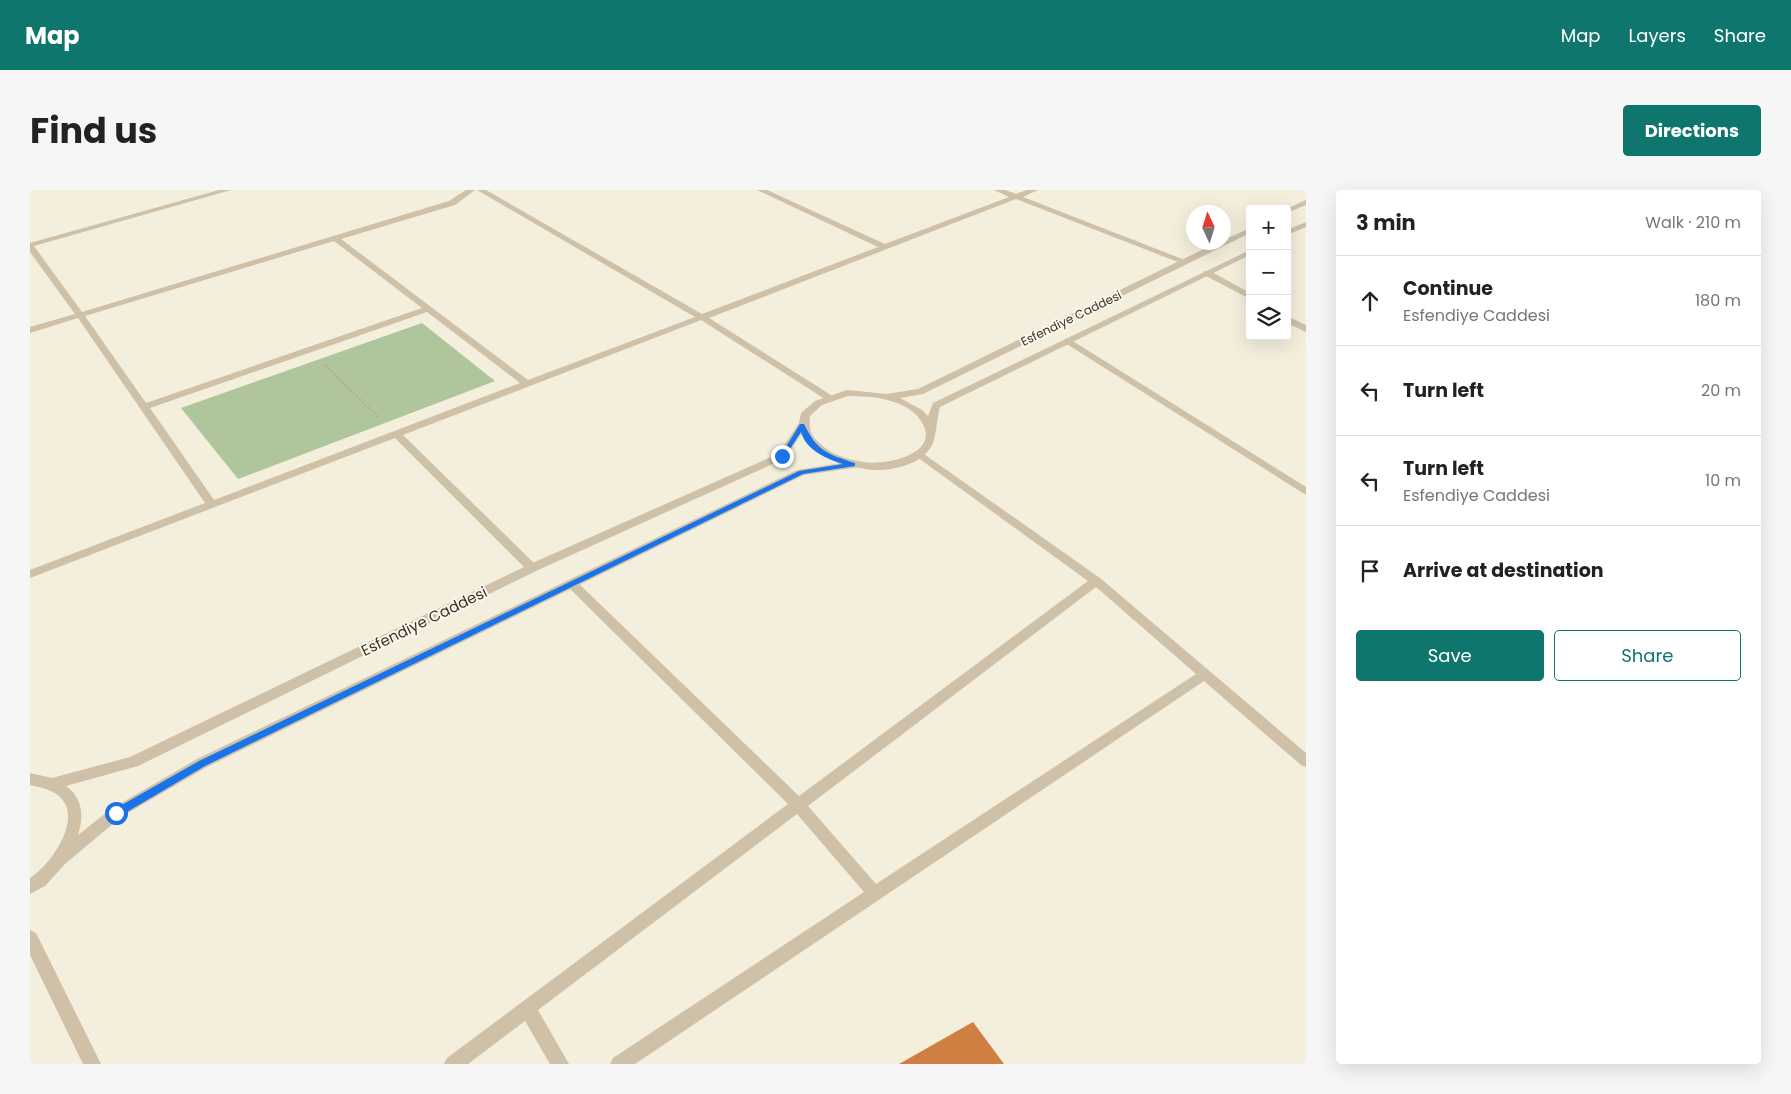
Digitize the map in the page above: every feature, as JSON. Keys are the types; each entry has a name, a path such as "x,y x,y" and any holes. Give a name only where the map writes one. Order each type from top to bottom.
{"street":[{"path":"212,505 30,246 227,190"},
{"path":"30,330 452,203 471,190"},
{"path":"481,190 702,317 828,397"},
{"path":"761,190 884,248"},
{"path":"998,190 1186,262 1246,295"},
{"path":"30,574 1034,190"},
{"path":"1291,209 1306,202"},
{"path":"1291,231 1306,224"},
{"name":"Esfendiye Caddesi","path":"888,397 920,392 1246,232"},
{"path":"336,239 527,384"},
{"name":"Esfendiye Caddesi","path":"930,426 936,405 1246,254"},
{"path":"144,407 428,310"},
{"path":"1291,320 1306,329"},
{"path":"1068,341 1306,492"},
{"path":"854,393 888,397 914,409 921,414 930,426 930,441 921,455 908,462 891,466 852,465 832,458 816,449 806,438 802,426 805,414 814,404 828,397 854,393"},
{"name":"Esfendiye Caddesi","path":"30,779 52,784 133,762 532,568 782,456 802,426"},
{"path":"396,434 532,568"},
{"path":"921,455 1096,582 1306,761"},
{"name":"Esfendiye Caddesi","path":"30,888 39,882 60,858 116,813 202,763 801,472 852,465"},
{"path":"453,1064 1096,582"},
{"path":"571,583 798,805 875,894"},
{"path":"619,1064 1204,674"},
{"path":"52,784 68,796 75,814 72,835 60,858"},
{"path":"30,938 92,1064"},
{"path":"527,1008 560,1064"}],"path":[{"path":"309,350 396,434"}],"green space":[{"path":"422,323 495,381 238,479 181,408"}],"building":[{"path":"973,1022 1004,1064 899,1064"}],"route":[{"path":"116,813 202,763 801,472 852,465 832,458 816,449 806,438 802,426 782,456"}]}
